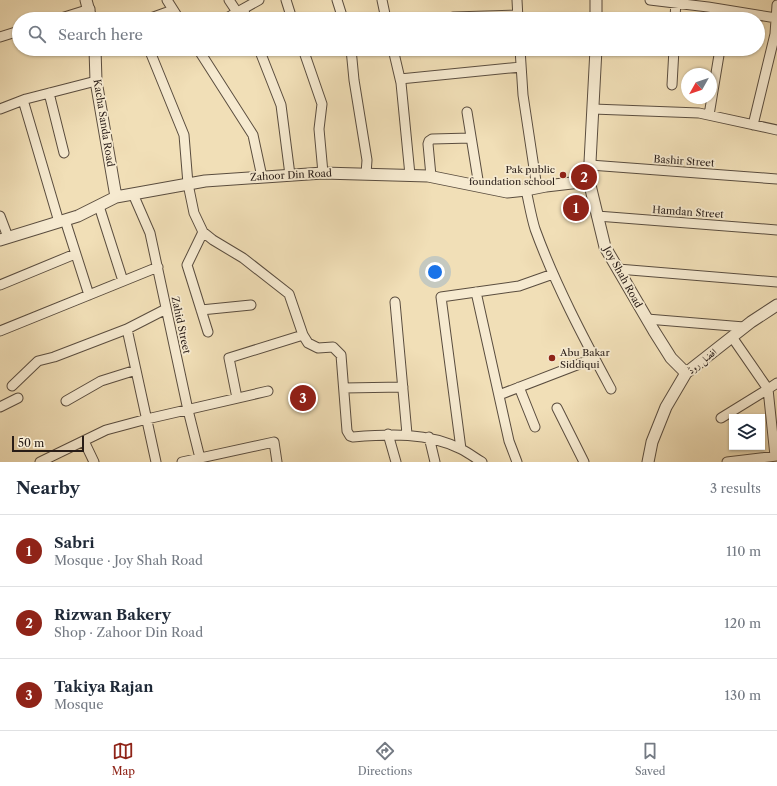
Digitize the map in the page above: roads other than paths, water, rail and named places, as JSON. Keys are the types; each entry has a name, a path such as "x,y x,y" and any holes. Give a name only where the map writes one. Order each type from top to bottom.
{"street":[{"path":"167,0 173,10 167,12"},
{"path":"229,0 240,11 259,0"},
{"path":"286,0 290,12"},
{"path":"337,0 341,12"},
{"path":"382,0 385,12"},
{"path":"517,0 518,12"},
{"path":"596,0 596,12"},
{"path":"650,0 676,1 716,12"},
{"path":"675,12 676,1"},
{"path":"753,125 775,34 777,5"},
{"path":"765,17 776,18"},
{"path":"0,37 12,33"},
{"name":"Kacha Sanda Road","path":"95,56 96,81 116,197"},
{"path":"152,56 184,134 188,184 194,213 203,232 243,258 289,294 303,335 308,343 318,348 333,347 341,355 347,431 350,436 407,434 429,438 461,449 482,462"},
{"path":"202,56 253,135 262,177"},
{"path":"262,56 281,105 290,175"},
{"path":"305,56 322,104 319,129 323,172"},
{"path":"352,56 354,80 367,160 366,174"},
{"path":"395,56 400,79 410,175"},
{"path":"520,56 523,95 537,188"},
{"name":"Joy Shah Road","path":"596,56 588,181 605,247 671,358 686,374"},
{"path":"672,85 674,56"},
{"path":"709,115 719,56"},
{"path":"400,79 521,67"},
{"path":"0,109 23,100 96,81"},
{"path":"49,93 64,153"},
{"path":"23,100 62,221 76,254 88,295"},
{"path":"593,109 700,113 777,130"},
{"path":"467,112 479,186"},
{"path":"431,176 428,144 429,140 471,138"},
{"name":"Bashir Street","path":"590,165 777,179"},
{"name":"Zahoor Din Road","path":"4,238 78,216 116,197 205,181 323,172 410,175 431,176 507,192 588,181"},
{"path":"526,190 535,227 553,274 579,329 611,389"},
{"name":"Zahid Street","path":"133,194 150,233 188,410 201,460"},
{"path":"99,206 123,281"},
{"path":"0,216 4,238"},
{"name":"Hamdan Street","path":"597,216 777,230"},
{"path":"203,232 187,265 208,332"},
{"path":"0,285 76,254"},
{"path":"0,331 158,267"},
{"path":"618,269 777,282"},
{"path":"461,449 441,297 519,286 553,274"},
{"path":"476,292 509,441 517,462"},
{"path":"395,302 407,434"},
{"name":"افضل روڈ","path":"648,462 652,442 666,407 686,374 744,327 777,304"},
{"path":"201,310 251,305"},
{"path":"12,386 38,361 127,329 166,309"},
{"path":"647,319 744,327"},
{"path":"127,329 156,462"},
{"path":"237,398 230,358 303,335"},
{"path":"727,462 776,456 768,390 732,337"},
{"path":"499,395 595,358"},
{"path":"66,401 101,381 136,370"},
{"path":"721,418 777,383"},
{"path":"344,388 403,386"},
{"path":"519,387 535,427"},
{"path":"41,462 106,430 268,391"},
{"path":"0,407 18,398"},
{"path":"557,408 584,462"},
{"path":"388,434 396,462"},
{"path":"429,438 435,462"},
{"path":"84,441 94,462"},
{"path":"182,462 201,460 274,442 277,462"}],"place":[{"name":"Pak public foundation school","path":"563,175"},
{"name":"Rizwan Bakery","path":"584,177"},
{"name":"Sabri","path":"576,208"},
{"name":"Abu Bakar Siddiqui","path":"552,358"},
{"name":"Takiya Rajan","path":"303,398"}]}
